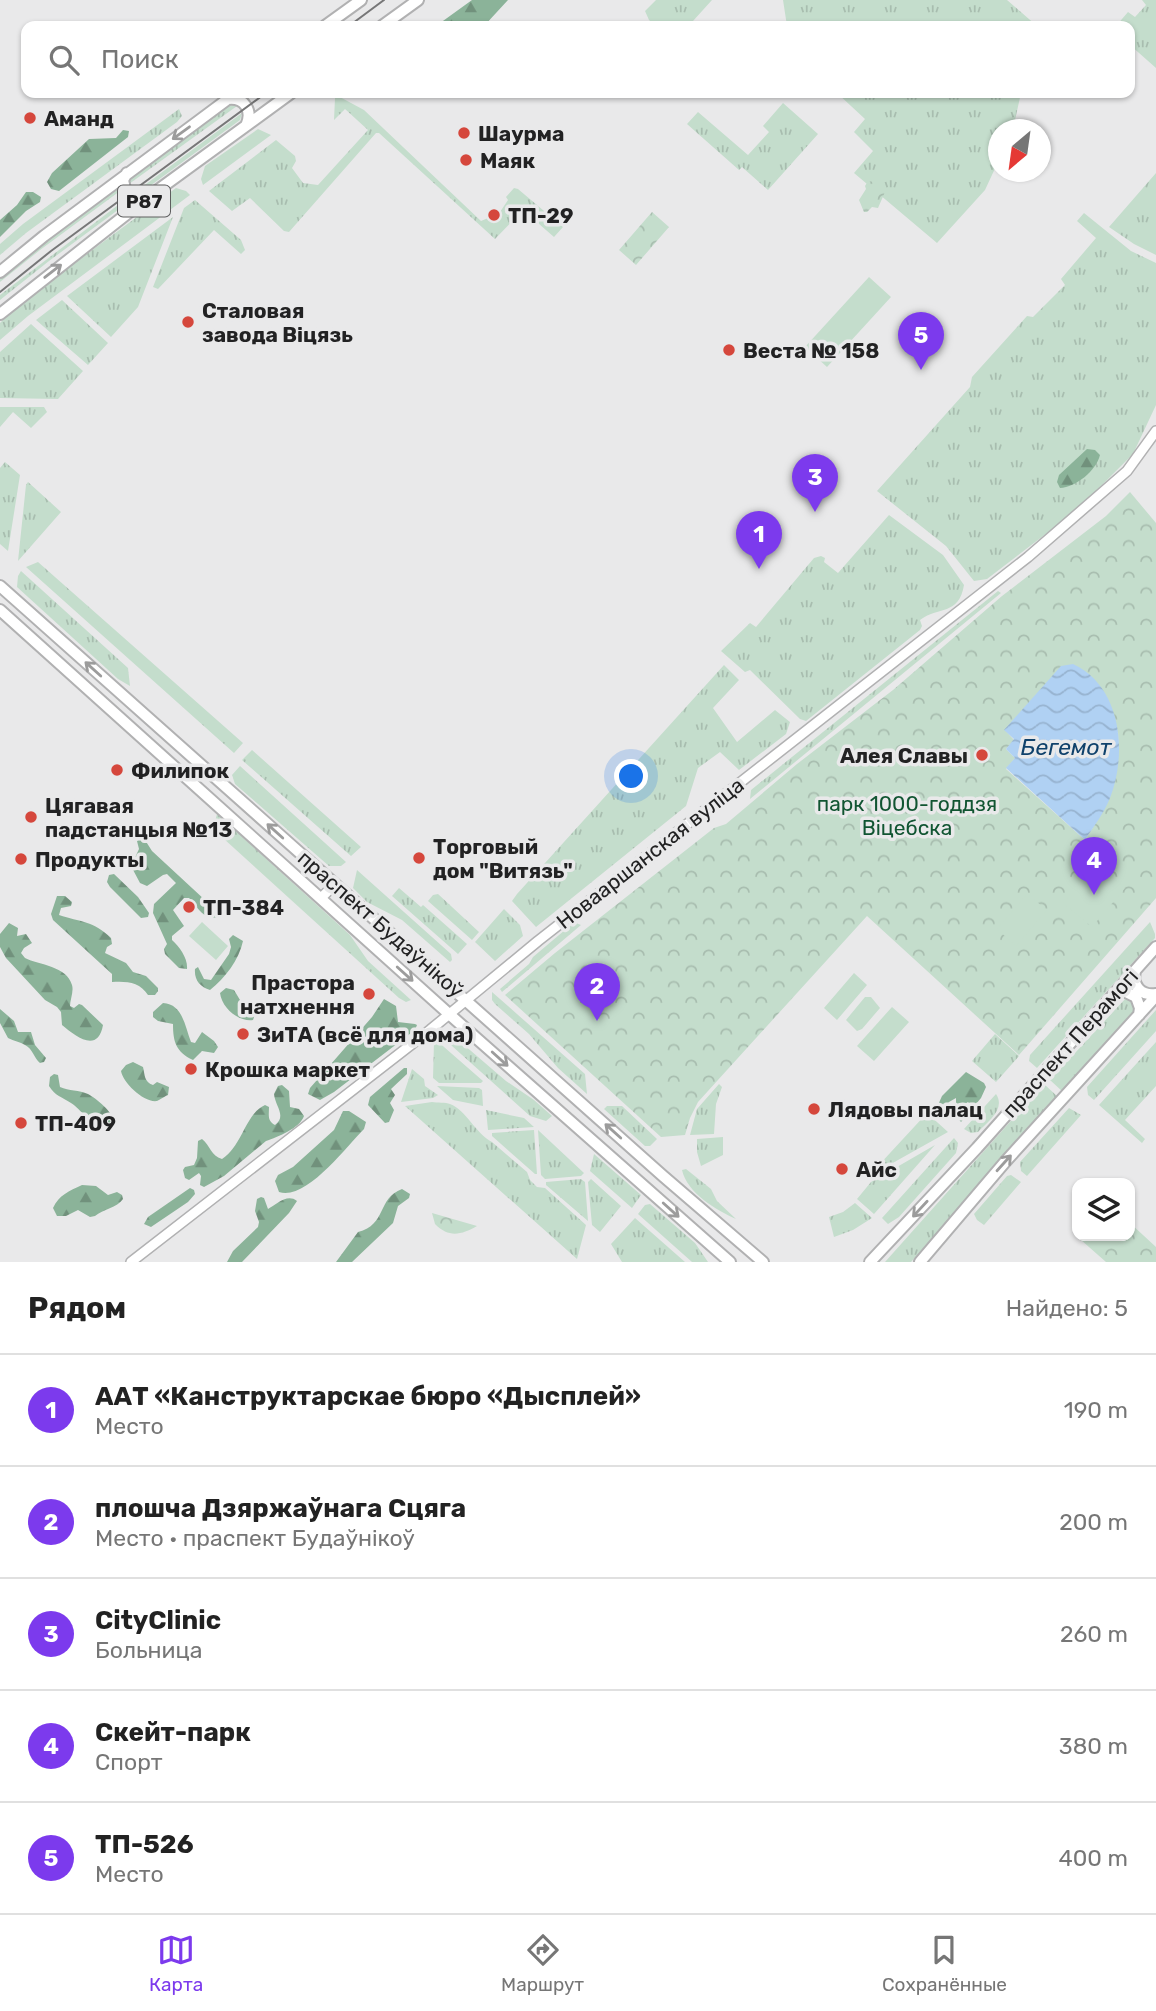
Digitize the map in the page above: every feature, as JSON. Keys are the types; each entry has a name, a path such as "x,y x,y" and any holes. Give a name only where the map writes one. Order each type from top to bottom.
{"main road":[{"path":"335,21 361,0"},
{"path":"389,21 418,0"},
{"name":"Р87","path":"0,272 229,98"},
{"name":"Р87","path":"0,314 147,198 284,98"},
{"path":"226,100 235,99 246,105 249,113 246,126"},
{"path":"127,173 123,185 126,193 135,199 147,198"},
{"name":"праспект Будаўнікоў","path":"1,590 466,999 652,1167 763,1262"},
{"name":"праспект Будаўнікоў","path":"0,610 449,1014 730,1262"},
{"name":"праспект Перамогі","path":"870,1262 977,1148 1156,947"},
{"path":"1135,971 1137,988 1143,993 1156,995"},
{"path":"1115,994 1133,994 1140,1004 1139,1015"},
{"name":"праспект Перамогі","path":"920,1262 1156,995"}],"street":[{"name":"Новааршанская вуліца","path":"131,1262 449,1014 592,897 1028,557 1129,470 1156,431"},
{"path":"132,727 144,714"},
{"path":"205,793 218,780"},
{"path":"321,898 335,884"}],"green space":[{"path":"472,0 508,0 489,21 443,21"},
{"path":"656,0 712,0 693,21 650,21 645,11"},
{"path":"783,0 1007,0 1031,21 786,21"},
{"path":"1142,0 1156,0 1156,68 1135,49 1135,21 1120,21 1128,12 1135,17 1146,5"},
{"path":"335,98 342,98 364,110 481,221 488,218 494,221 508,200 506,197 514,188 563,227 554,237 523,210 495,239 379,133 376,133 289,232 284,231 250,198 232,211 209,191 276,140 295,156 296,161 292,168 303,183 318,185 368,130 345,109 334,120"},
{"path":"842,98 1020,98 1015,119 988,119 989,182 985,190 937,243 854,173 873,151 854,132 865,119"},
{"path":"783,103 818,134 768,190 742,167 739,170 687,124 698,112 748,155 769,132 763,126"},
{"path":"229,105 237,106 129,184 130,178"},
{"path":"179,109 182,116 177,122 0,255 0,244 23,224"},
{"path":"242,113 240,120 139,194 134,193"},
{"path":"258,129 271,135 203,185 201,179 205,166"},
{"path":"123,130 129,131 128,137 59,191 51,189 47,182 52,173 89,139 116,138"},
{"path":"1156,173 1156,255 1109,227"},
{"path":"868,181 880,183 885,192 878,208 872,207 864,212 859,200"},
{"path":"120,187 120,191 0,282 0,278 38,247"},
{"path":"176,188 190,195 0,340 0,323 18,305"},
{"path":"26,192 33,192 41,197 40,202 26,211 0,237 0,220 17,205"},
{"path":"126,199 130,201 0,300 0,295"},
{"path":"195,200 241,240 245,250 241,254 214,230 158,289 153,287 184,208"},
{"path":"652,212 669,227 636,265 619,250"},
{"path":"1084,213 1131,251 1156,263 1156,405 1133,454 1077,510 987,579 974,581 946,546 877,491 970,387 972,377 1027,316 1033,317 1065,285 1061,279 1096,238 1077,221"},
{"path":"173,217 138,307 111,337 67,296"},
{"path":"869,277 891,297 827,367 805,347"},
{"path":"62,300 108,343 88,365 36,320"},
{"path":"31,324 83,371 58,399 0,398 0,352"},
{"path":"0,407 44,407 47,412 31,428 13,412 0,427"},
{"path":"1087,449 1095,450 1100,455 1094,467 1079,481 1060,488 1057,482 1059,475"},
{"path":"5,462 20,475 8,551 0,544 0,468"},
{"path":"28,482 61,512 18,561 26,485"},
{"name":"парк 1000-годдзя Віцебска","path":"1130,492 1156,523 1156,898 1019,1055 867,916 698,1102 685,1135 661,1137 505,995 714,828 726,824 797,764 893,690 1002,596 1106,516","holes":["1005,730 1118,732 1117,763 1112,789 1085,840 1006,769 1015,758 1006,749 1014,740"]},
{"path":"889,515 943,555 964,585 958,602 920,620 920,630 806,721 800,719 750,670 745,672 721,651 750,623 756,627 814,558 825,558 824,562 838,573"},
{"path":"38,562 243,743 234,753 26,567"},
{"path":"21,571 128,668 130,686 118,679 17,587"},
{"path":"998,591 1001,593 750,799 751,790"},
{"path":"724,665 739,680 713,708 737,742 775,710 790,722 786,734 739,770 720,752 698,768 686,806 536,927 512,901 517,894"},
{"path":"252,750 361,847 351,856 242,760"},
{"path":"240,766 346,862 341,866 329,866 235,784 232,775"},
{"path":"217,814 350,935 368,961 411,1000 406,1002 399,998 213,829"},
{"path":"145,840 152,851 219,913 217,917 208,917 189,898 184,898 173,910 184,926 172,936 172,940 183,953 187,969 179,968 165,954 167,944 153,913 154,904 176,883 167,874 147,886 140,883 131,866 139,849 137,841"},
{"path":"1096,864 1125,888 1092,927 1063,903"},
{"path":"357,870 451,954 452,960 450,962 402,920 367,902 353,888"},
{"path":"114,874 138,897 149,913 148,917 141,918 110,887 107,882 109,875"},
{"path":"399,888 421,907 423,905 467,944 458,954 392,896"},
{"path":"438,894 479,932 472,940 428,901"},
{"path":"1027,894 1047,910 1016,946 997,929"},
{"path":"57,896 65,896 72,902 71,906 61,908 59,915 105,932 111,938 112,944 107,947 105,953 126,963 133,972 146,976 158,988 155,995 148,995 141,987 132,983 112,982 112,974 53,920 51,914"},
{"path":"504,909 520,925 523,936 495,961 475,942"},
{"path":"202,922 228,946 216,960 189,936"},
{"path":"1150,922 1155,938 1037,1068 1029,1061 1030,1055"},
{"path":"9,923 18,928 17,936 26,934 32,943 21,953 25,958 59,970 69,979 72,987 70,1006 74,1008 82,1005 103,1025 96,1039 86,1040 62,1025 61,1012 57,1007 45,1000 6,958 0,947 0,934"},
{"path":"576,923 581,925 502,992 500,989 529,964 533,957"},
{"path":"233,935 243,941 238,955 221,980 210,990 206,989 197,980 195,969 198,967 204,979 211,980 229,954 229,939"},
{"path":"854,973 867,985 837,1020 824,1008"},
{"path":"226,988 234,990 243,1005 256,1012 253,1020 242,1019 227,1009 220,993"},
{"path":"492,992 585,1074 587,1094 558,1068 529,1034 495,1004"},
{"path":"865,997 871,997 880,1008 862,1029 857,1031 846,1020"},
{"path":"384,999 396,1006 398,1022 415,1024 415,1030 334,1092 320,1100 308,1094 310,1088 372,1017"},
{"path":"1125,999 1135,1003 1136,1011 1063,1092 1050,1080"},
{"path":"163,1003 170,1004 179,1012 191,1042 195,1043 202,1032 214,1041 218,1047 214,1053 202,1051 193,1060 183,1054 175,1041 173,1024 158,1021 153,1017 153,1012"},
{"path":"892,1007 909,1022 874,1061 857,1046"},
{"path":"0,1009 14,1021 18,1032 31,1032 35,1045 46,1058 44,1062 40,1063 28,1047 8,1038 0,1023"},
{"path":"1156,1010 1156,1031 1094,1100 1088,1095 1087,1087"},
{"path":"449,1032 552,1116 546,1121 530,1116 442,1037"},
{"path":"995,1034 1019,1056 996,1082 972,1061"},
{"path":"436,1040 483,1081 439,1083 433,1078"},
{"path":"1156,1042 1156,1086 1125,1120 1145,1139 1142,1143 1099,1105"},
{"path":"133,1062 143,1067 145,1078 150,1084 157,1082 169,1087 168,1095 152,1101 135,1091 121,1071"},
{"path":"407,1068 407,1074 391,1089 395,1095 390,1103 394,1110 389,1122 385,1123 368,1105 370,1097"},
{"path":"412,1069 424,1079 425,1086 438,1095 401,1102"},
{"path":"966,1072 986,1087 981,1098 961,1122 958,1118 970,1104 968,1102 958,1108 956,1098 949,1102 945,1109 940,1109 938,1105 942,1096"},
{"path":"58,1075 60,1087 88,1094 100,1102 111,1114 114,1122 108,1126 96,1124 56,1094 49,1086 50,1077"},
{"path":"719,1084 722,1087 716,1104 714,1134 690,1135 697,1109"},
{"path":"1044,1084 1058,1097 911,1262 885,1262"},
{"path":"282,1085 289,1091 290,1107 299,1109 304,1116 298,1124 266,1141 224,1176 204,1187 200,1185 199,1173 189,1180 185,1178 183,1170 194,1165 197,1158 198,1141 205,1141 215,1155 222,1159 235,1146 258,1109 265,1105 269,1107 270,1120 275,1125 280,1114 274,1094 278,1086"},
{"path":"437,1086 479,1088 482,1090 483,1106 453,1100"},
{"path":"996,1094 999,1105 991,1119 978,1132 971,1133 964,1129"},
{"path":"432,1102 448,1103 456,1107 481,1134 527,1172 537,1187 545,1188 586,1225 577,1259 405,1106"},
{"path":"607,1106 622,1106 657,1139 650,1146 645,1146 604,1109"},
{"path":"1069,1108 1081,1115 1027,1176 1021,1171 1020,1162"},
{"path":"486,1110 524,1118 534,1127 488,1130"},
{"path":"343,1111 349,1111 366,1122 364,1129 313,1181 290,1193 279,1192 275,1181 278,1175 293,1167 334,1130"},
{"path":"927,1113 948,1132 882,1169 878,1166"},
{"path":"534,1130 537,1174 492,1136 492,1133"},
{"path":"538,1130 584,1173 581,1176 545,1179 541,1175"},
{"path":"723,1137 723,1155 701,1166 697,1139"},
{"path":"954,1138 958,1143 956,1153 899,1217 888,1224 882,1218"},
{"path":"935,1145 874,1214 857,1199 871,1182"},
{"path":"594,1154 641,1195 632,1208 590,1171"},
{"path":"686,1169 711,1189 717,1201 736,1219 711,1206 696,1193 685,1178 682,1170"},
{"path":"1011,1175 1021,1182 984,1225 974,1214 1007,1176"},
{"path":"581,1179 585,1182 588,1221 546,1185 546,1182"},
{"path":"591,1179 621,1206 600,1232 592,1225 588,1182"},
{"path":"82,1185 96,1186 108,1195 117,1192 123,1199 95,1216 90,1217 78,1210 66,1216 57,1216 53,1208 58,1200"},
{"path":"190,1188 195,1194 188,1202 151,1227 144,1224 148,1217"},
{"path":"402,1189 410,1194 409,1198 398,1206 393,1223 352,1262 336,1262 358,1232 374,1224 389,1199"},
{"path":"261,1197 268,1209 289,1198 297,1201 242,1262 227,1262 233,1251 258,1227 255,1211 257,1199"},
{"path":"855,1203 872,1218 853,1230 834,1237 829,1217 843,1212"},
{"path":"650,1204 695,1243 708,1262 692,1262 638,1214 645,1205"},
{"path":"432,1213 477,1226 460,1233 450,1233 435,1224"},
{"path":"635,1218 685,1262 622,1262 611,1244"},
{"path":"1135,1228 1156,1247 1156,1262 1106,1262 1082,1241 1135,1241"}],"water":[{"name":"Бегемот","path":"1073,664 1089,674 1102,688 1111,704 1119,741 1116,780 1110,798 1085,840 1006,768 1015,758 1006,749 1014,739 1004,730 1061,666"}],"tram line":[{"path":"356,21 384,0"},
{"path":"0,292 51,251 259,98"}],"place":[{"name":"Аманд","path":"30,118"},
{"name":"Шаурма","path":"464,133"},
{"name":"Маяк","path":"466,160"},
{"name":"ТП-29","path":"494,215"},
{"name":"Сталовая завода Віцязь","path":"188,322"},
{"name":"Веста № 158","path":"729,350"},
{"name":"ТП-526","path":"921,370"},
{"name":"CityClinic","path":"815,512"},
{"name":"ААТ «Канструктарскае бюро «Дысплей»","path":"759,569"},
{"name":"Алея Славы","path":"982,755"},
{"name":"Филипок","path":"117,770"},
{"name":"Цягавая падстанцыя №13","path":"31,817"},
{"name":"Торговый дом \"Витязь\"","path":"419,858"},
{"name":"Продукты","path":"21,859"},
{"name":"Скейт-парк","path":"1094,895"},
{"name":"ТП-384","path":"189,907"},
{"name":"Прастора натхнення","path":"369,994"},
{"name":"плошча Дзяржаўнага Сцяга","path":"597,1021"},
{"name":"ЗиТА (всё для дома)","path":"243,1034"},
{"name":"Крошка маркет","path":"191,1069"},
{"name":"Лядовы палац","path":"814,1109"},
{"name":"ТП-409","path":"21,1123"},
{"name":"Айс","path":"842,1169"}]}
